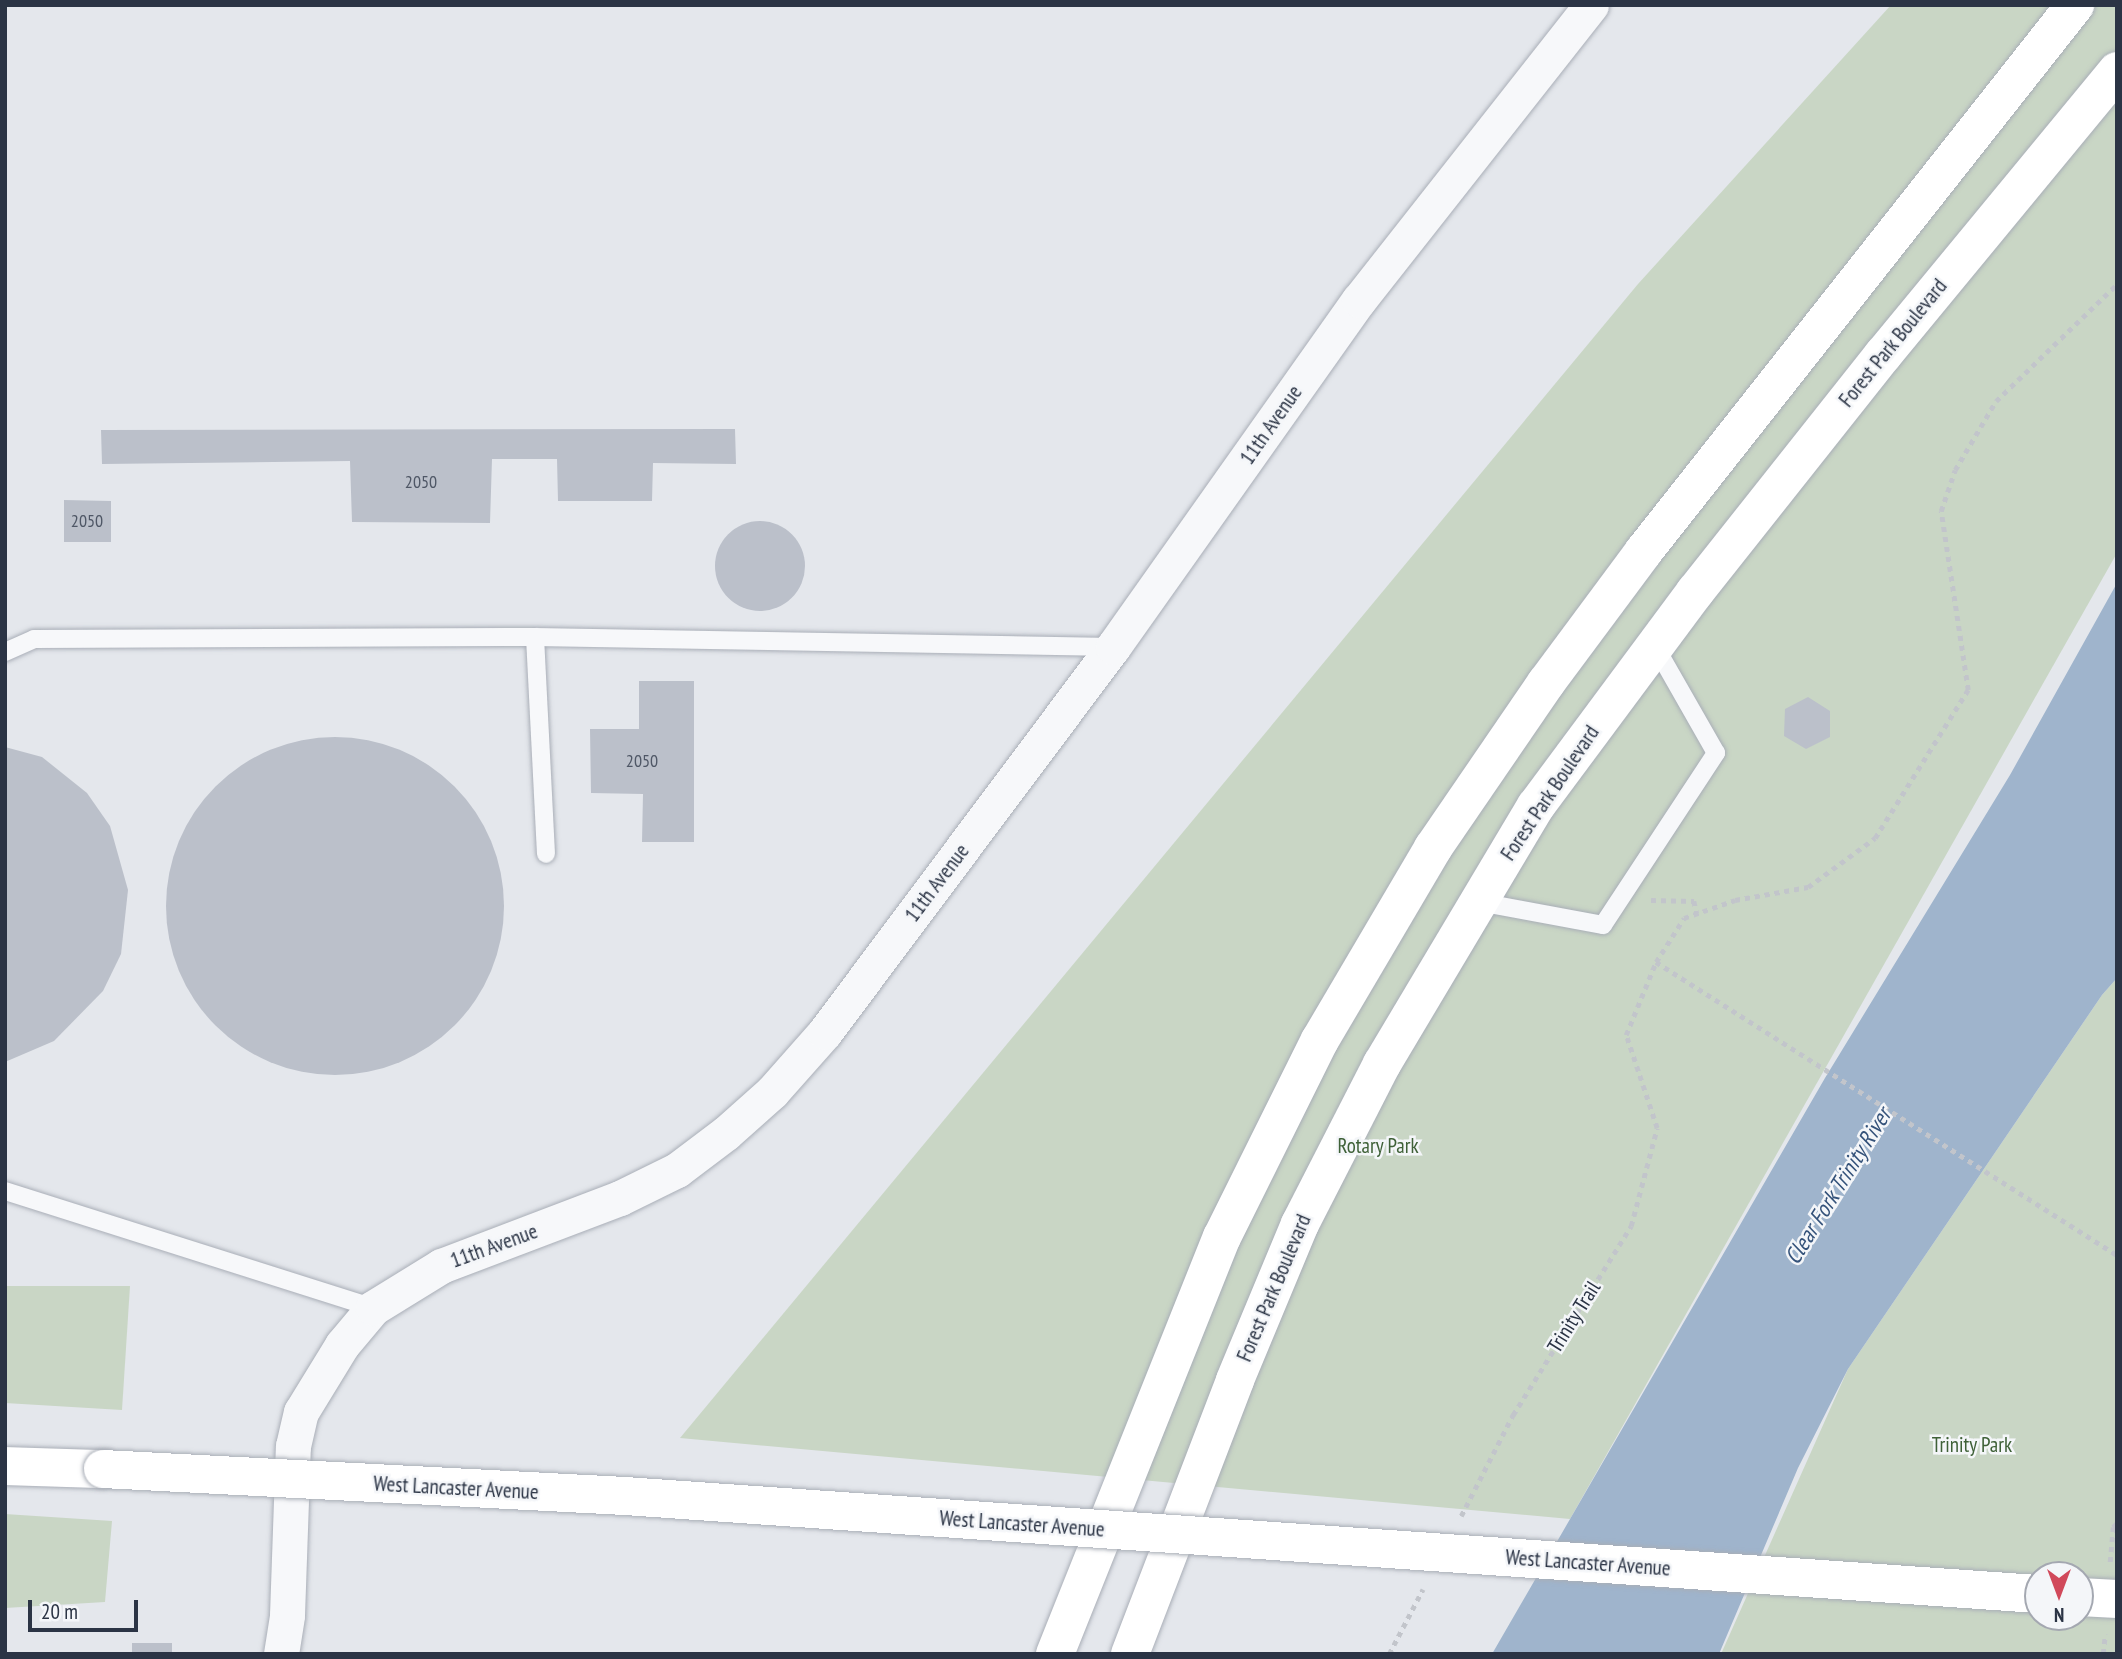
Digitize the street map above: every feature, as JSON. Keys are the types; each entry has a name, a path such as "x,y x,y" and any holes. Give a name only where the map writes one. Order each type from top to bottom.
{"main road":[{"path":"1055,1654 1144,1426 1222,1237 1320,1040 1433,848 1546,683 1644,551 2075,5"},
{"name":"Forest Park Boulevard","path":"1130,1654 1234,1380 1300,1224 1382,1064 1536,806 1656,646 1883,355 2117,71"},
{"name":"West Lancaster Avenue","path":"5,1466 639,1497 2024,1593"},
{"path":"2094,1598 2117,1599"}],"street":[{"name":"11th Avenue","path":"281,1654 287,1615 293,1446 300,1412 323,1371 373,1308 441,1266 620,1198 677,1170 726,1133 772,1092 825,1032 1114,647 1359,300 1591,5"}],"lane":[{"path":"5,652 34,639 535,637 1114,647"},
{"path":"535,637 546,854"},
{"path":"1479,902 1603,925 1716,753 1656,646"},
{"path":"5,1191 373,1308"}],"path":[{"path":"1620,899 1694,901 1697,914 1735,900 1808,887 1875,838 1968,690 1941,511 1955,470 1996,401 2117,284"},
{"name":"Trinity Trail","path":"1457,1522 1513,1415 1631,1226 1657,1128 1626,1035 1657,962 1684,918 1697,914"},
{"path":"1657,962 2117,1255"},
{"path":"1389,1654 1426,1582"}],"green space":[{"name":"Rotary Park","path":"1891,5 2117,5 2117,553 1570,1519 680,1438 1638,284"},
{"name":"Trinity Park","path":"2117,978 2117,1654 1721,1654 1848,1369 2102,995"},
{"path":"5,1286 130,1286 122,1410 5,1403"},
{"path":"5,1514 112,1521 105,1602 5,1608"}],"water":[{"name":"Clear Fork Trinity River","path":"2117,583 2117,978 2102,995 1848,1369 1798,1468 1719,1654 1492,1654 1825,1078 2010,775"}],"building":[{"path":"735,429 736,464 653,463 652,501 558,501 557,459 492,459 490,523 352,522 350,461 102,464 101,430"},
{"path":"64,500 111,501 111,542 64,542"},
{"path":"760,521 785,529 797,541 805,566 797,591 785,603 760,611 735,603 723,591 715,566 723,541 735,529"},
{"path":"639,681 694,681 694,842 642,842 643,794 591,793 590,729 639,729"},
{"path":"1808,697 1830,711 1830,737 1806,749 1784,736 1785,709"},
{"path":"318,737 352,737 384,744 415,757 455,786 476,812 491,841 501,873 504,906 501,939 491,971 476,1000 455,1026 429,1047 384,1068 352,1075 318,1075 286,1068 255,1055 228,1037 204,1013 186,986 173,955 166,923 166,889 173,857 186,826 204,799 228,775 255,757 286,744"},
{"path":"5,747 42,757 87,793 110,826 128,890 121,954 103,991 54,1041 5,1062"},
{"path":"132,1643 172,1643 172,1654 132,1654"}]}
